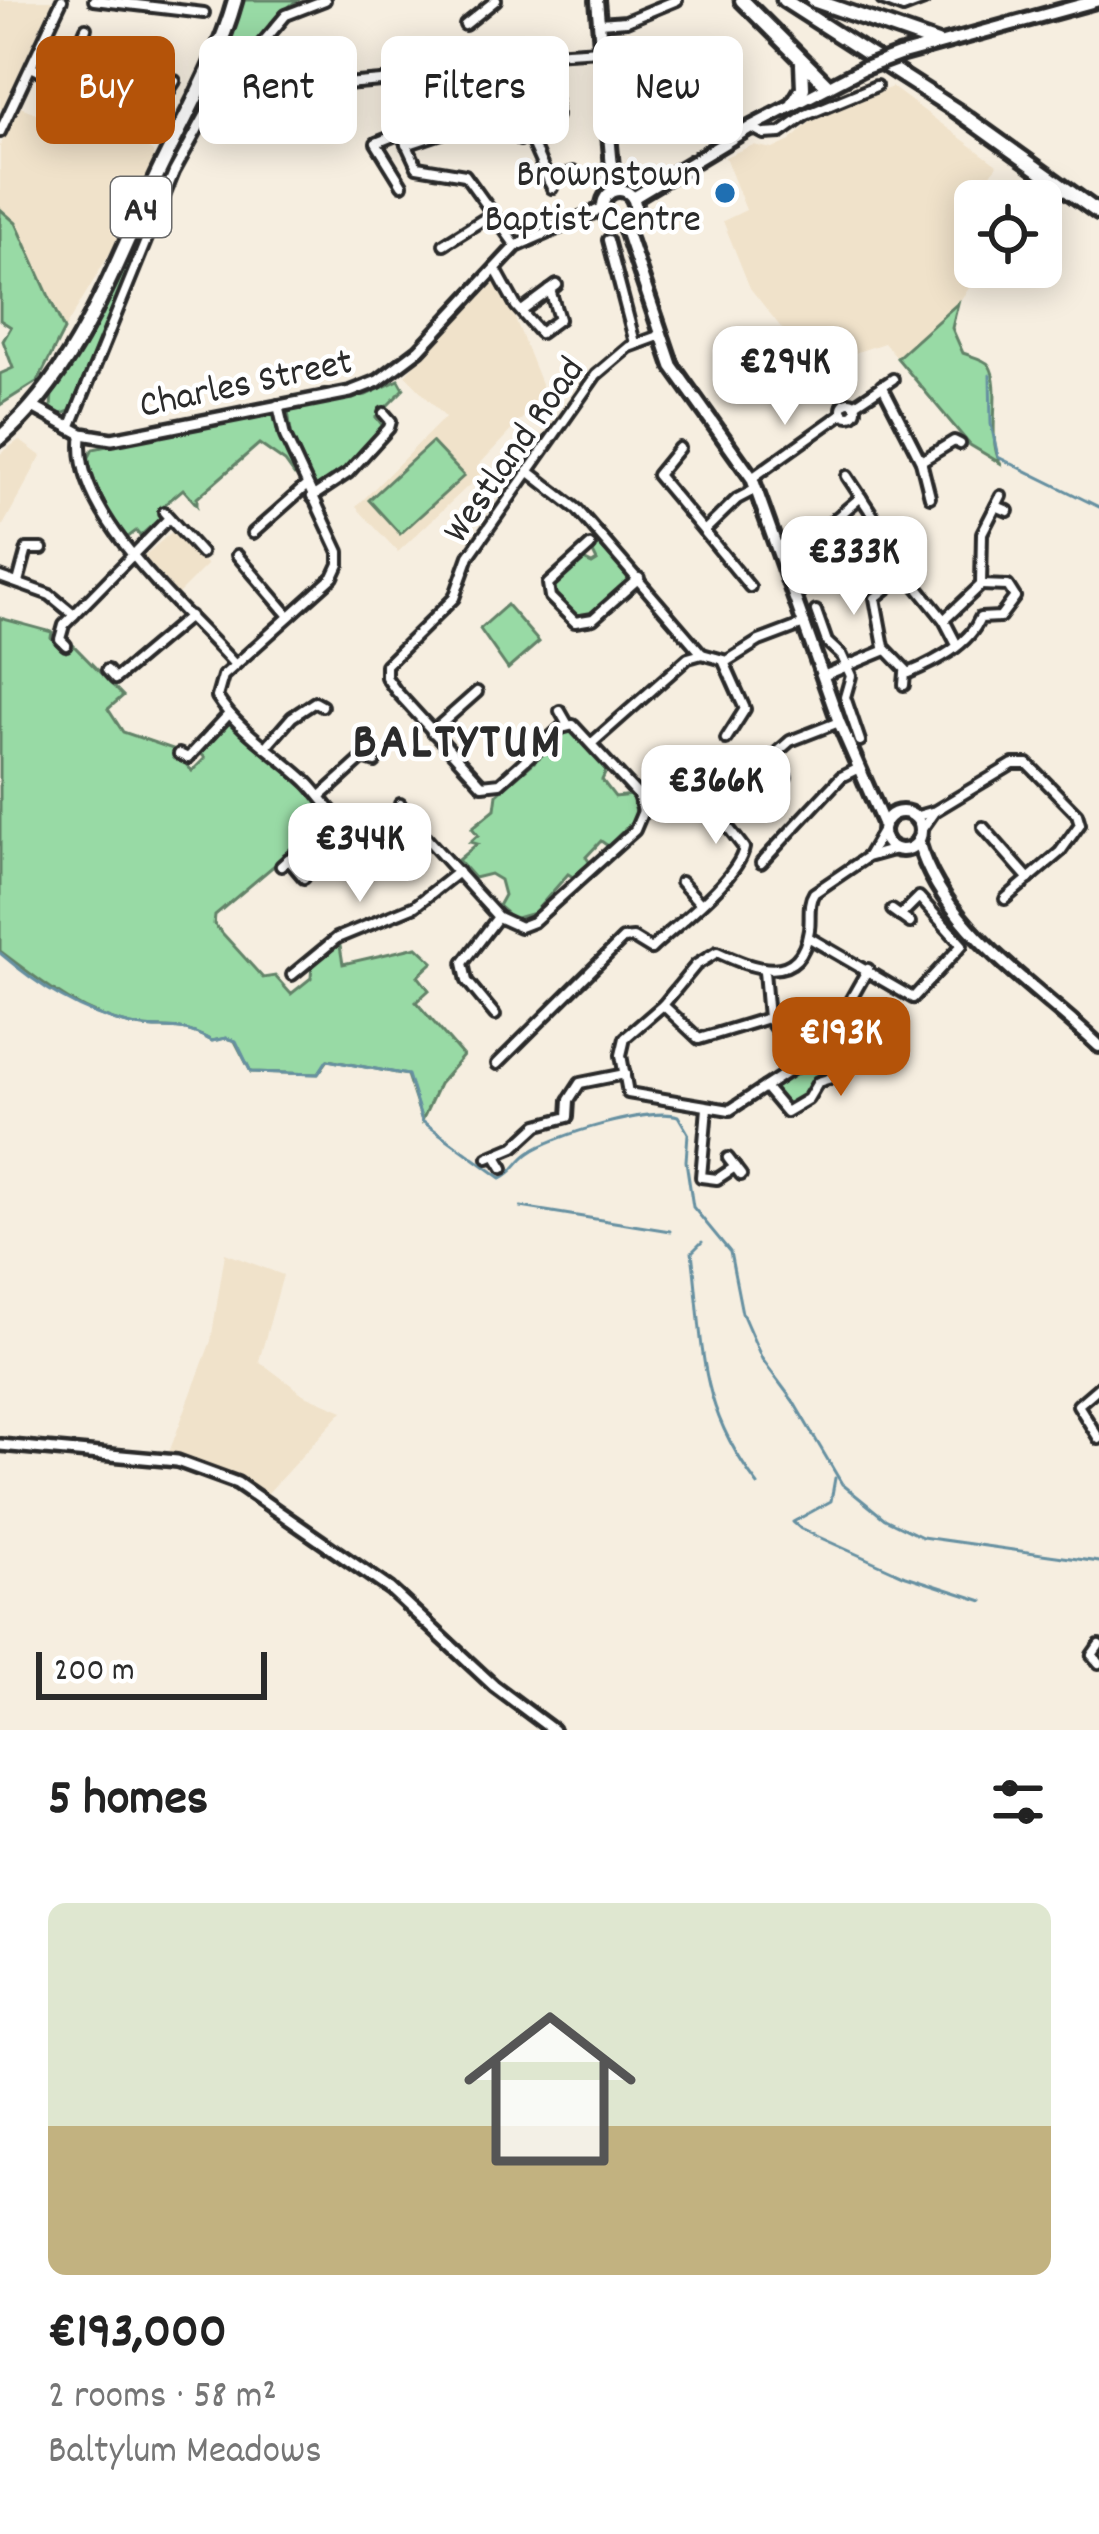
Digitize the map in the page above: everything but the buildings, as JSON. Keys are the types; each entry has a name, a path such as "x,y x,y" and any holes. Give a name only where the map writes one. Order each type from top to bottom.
{"main road":[{"name":"A4","path":"221,36 235,0"},
{"path":"597,0 600,36"},
{"path":"742,0 828,86"},
{"path":"784,0 943,102 1099,214"},
{"path":"813,0 937,43"},
{"path":"634,198 794,103 862,69 937,43 1099,0"},
{"path":"903,32 904,53"},
{"path":"794,103 803,88 802,63"},
{"name":"A4","path":"0,438 33,407 65,364 199,85"},
{"path":"609,144 614,190"},
{"path":"614,190 634,198 634,212 623,221 612,220 603,208 614,190"},
{"path":"623,221 659,336 681,382 723,433 754,484 886,842 925,866 978,937 1099,1046"},
{"path":"874,800 914,817 925,866"},
{"path":"884,827 897,813"},
{"path":"899,849 919,837"}],"street":[{"path":"0,132 62,0"},
{"path":"94,0 198,16"},
{"path":"268,36 286,15 325,0"},
{"path":"465,25 496,0"},
{"path":"600,23 626,21 677,0"},
{"path":"882,0 894,7 924,0"},
{"path":"83,36 86,28"},
{"path":"752,127 774,136 806,115 877,86"},
{"path":"70,429 76,404 174,172 199,126"},
{"path":"381,141 376,143 402,184"},
{"path":"409,144 424,171 464,175 516,246"},
{"path":"527,144 550,185 573,172"},
{"name":"Charles Street","path":"33,407 82,434 118,438 350,392 392,374 516,246 603,208"},
{"path":"448,237 492,214"},
{"name":"Westland Road","path":"608,240 635,343"},
{"path":"494,266 522,311 534,330 540,333 556,326 560,312 553,288 522,311"},
{"name":"Westland Road","path":"568,725 500,783 488,786 475,781 432,732 386,677 386,665 454,598 469,556 596,375 635,343 659,336"},
{"path":"704,531 843,413 846,402 854,405 893,379"},
{"path":"882,385 921,461 929,499"},
{"path":"278,405 285,436 338,552 339,565 333,577 236,665 217,686 217,697 349,828 370,834 410,826"},
{"path":"312,497 348,473 389,428 391,421 384,413"},
{"path":"82,434 82,469 109,524 236,665"},
{"path":"921,461 954,441 960,444"},
{"path":"679,448 657,475 750,587"},
{"path":"528,471 577,508 701,653 724,662 745,709 726,739"},
{"path":"848,476 874,517"},
{"path":"253,533 307,484"},
{"path":"789,581 825,567 821,531 861,496"},
{"path":"944,620 976,595 981,585 982,533 999,501 1008,511"},
{"path":"66,645 60,639 74,615 166,515 201,553"},
{"path":"18,582 28,549 42,549"},
{"path":"594,562 587,549 552,578 548,589 575,622 592,619 639,578"},
{"path":"237,555 289,616"},
{"path":"904,685 905,673 886,650 874,602 907,577 911,562"},
{"path":"0,577 50,596 74,615"},
{"path":"907,577 944,620 957,645"},
{"path":"905,673 973,634 980,619 1000,617 1019,597 1007,586 981,585"},
{"path":"816,611 830,648 848,667 851,676 844,697 860,742"},
{"path":"107,670 116,679 190,616"},
{"path":"724,662 759,641 804,624"},
{"path":"823,676 886,650"},
{"path":"592,743 688,658 701,653"},
{"path":"432,732 476,692"},
{"path":"266,747 304,706 315,702 322,706"},
{"path":"560,711 568,725 579,728 638,795 643,811"},
{"path":"179,754 188,758 196,744 230,714"},
{"path":"497,1064 623,940 633,938 651,949 700,903 744,853 721,818 719,804 796,738 839,722"},
{"path":"321,796 363,758 375,762"},
{"path":"914,817 935,811 1013,764 1028,764 1077,814 1080,824 1060,852 1005,899"},
{"path":"763,765 779,783"},
{"path":"761,863 841,776 857,769"},
{"path":"400,804 410,826 424,834 498,917 520,928 635,830 643,811 674,788"},
{"path":"919,837 935,811"},
{"path":"304,878 284,862 338,815"},
{"path":"867,857 884,827"},
{"path":"983,827 1029,878"},
{"path":"868,969 834,1029 800,1064 727,1112 674,1099 630,1096 625,1038 663,1006 710,953 764,970 789,964 808,937 809,899 867,857 899,849"},
{"path":"292,975 337,938 415,907 458,872"},
{"path":"681,882 700,903"},
{"path":"808,937 914,998 961,950 960,940 922,899 912,900 896,913 910,923"},
{"path":"495,1015 467,981 463,963 498,917"},
{"path":"764,970 768,1018 800,1064"},
{"path":"663,1006 699,1039 768,1018"},
{"path":"765,1087 786,1112 808,1100 818,1082 841,1075 861,1053 834,1029"},
{"path":"503,1168 492,1158 538,1125 568,1117 569,1100 580,1083 625,1074"},
{"path":"707,1108 701,1177 738,1171 728,1158"},
{"path":"1099,1388 1078,1405 1099,1439"},
{"path":"0,1444 178,1460 237,1483 390,1589 494,1686 553,1730"},
{"path":"1099,1645 1092,1655 1099,1663"}],"shaded area":[{"path":"0,0 53,0 2,109"},
{"path":"892,87 997,165 988,180 954,180 954,288 969,288 897,358 884,343 812,367 750,288 723,221 746,210 725,157 753,145 773,149 790,141 814,118"},
{"path":"21,107 36,113 36,144 142,144 153,152 154,159 110,253 64,330 15,221 0,209 0,146"},
{"path":"493,278 501,283 545,394 477,467 482,473 398,552 356,507 445,417 405,375"},
{"path":"19,440 41,456 0,531 0,454"},
{"path":"174,530 207,565 178,594 144,556"},
{"path":"225,1253 283,1275 259,1361 303,1394 343,1411 267,1494 200,1463 168,1455 211,1341"}],"green space":[{"path":"241,0 298,0 262,36 229,36"},
{"path":"199,101 199,116 153,210 70,411 59,415 51,407 52,393 74,359"},
{"path":"0,209 16,223 64,330 38,381 0,405 0,374 13,368 3,341 11,327 0,320"},
{"path":"958,303 952,328 963,353 987,363 993,374 994,439 1000,463 970,445 897,358"},
{"path":"399,380 404,389 376,417 384,427 337,479 317,488 293,445 288,411 366,395"},
{"path":"269,412 277,415 295,476 285,462 259,444 197,498 197,505 183,489 158,510 160,518 140,536 136,531 127,538 105,509 87,461 93,449"},
{"path":"432,442 464,476 400,534 369,500"},
{"path":"599,545 621,568 627,565 634,581 592,617 574,616 555,597 553,585 581,559 597,561 593,553"},
{"path":"507,605 539,642 508,669 480,629"},
{"path":"0,618 52,632 51,638 66,652 73,645 123,696 108,709 123,732 173,749 192,771 205,758 198,750 228,721 326,809 326,819 302,829 296,847 215,915 214,924 263,978 275,976 291,994 311,978 312,964 339,940 343,964 417,947 433,962 418,976 429,990 416,1002 463,1056 439,1084 422,1121 407,1075 328,1060 318,1074 251,1072 235,1041 212,1041 179,1029 112,1020 62,996 0,951"},
{"path":"574,728 608,767 602,780 615,797 632,795 637,817 608,846 601,841 586,857 590,863 573,877 568,874 534,913 513,919 498,906 504,895 500,880 490,874 474,878 458,860 477,844 470,842 478,835 472,828 495,809 497,794 546,752 545,746"},
{"path":"835,1035 858,1051 843,1070 787,1107 774,1088 821,1056"}],"waterway":[{"path":"990,375 991,424 998,457 1099,507"},
{"path":"0,953 46,988 95,1013 131,1025 179,1029 212,1041 236,1041 251,1072 318,1074 327,1060 408,1075 422,1121 501,1178 529,1153 579,1131 646,1115 678,1116 688,1133 686,1161 693,1207 730,1252 742,1313 762,1359 842,1484 885,1519 922,1537 1099,1562"},
{"path":"521,1207 670,1231"},
{"path":"702,1242 692,1252 706,1373 723,1428 758,1485"},
{"path":"835,1478 831,1501 793,1522 801,1529 903,1575 983,1601"}],"place":[{"name":"Brownstown Baptist Centre","path":"725,193"}],"district":[{"name":"BALTYTUM","path":"458,738"}]}
